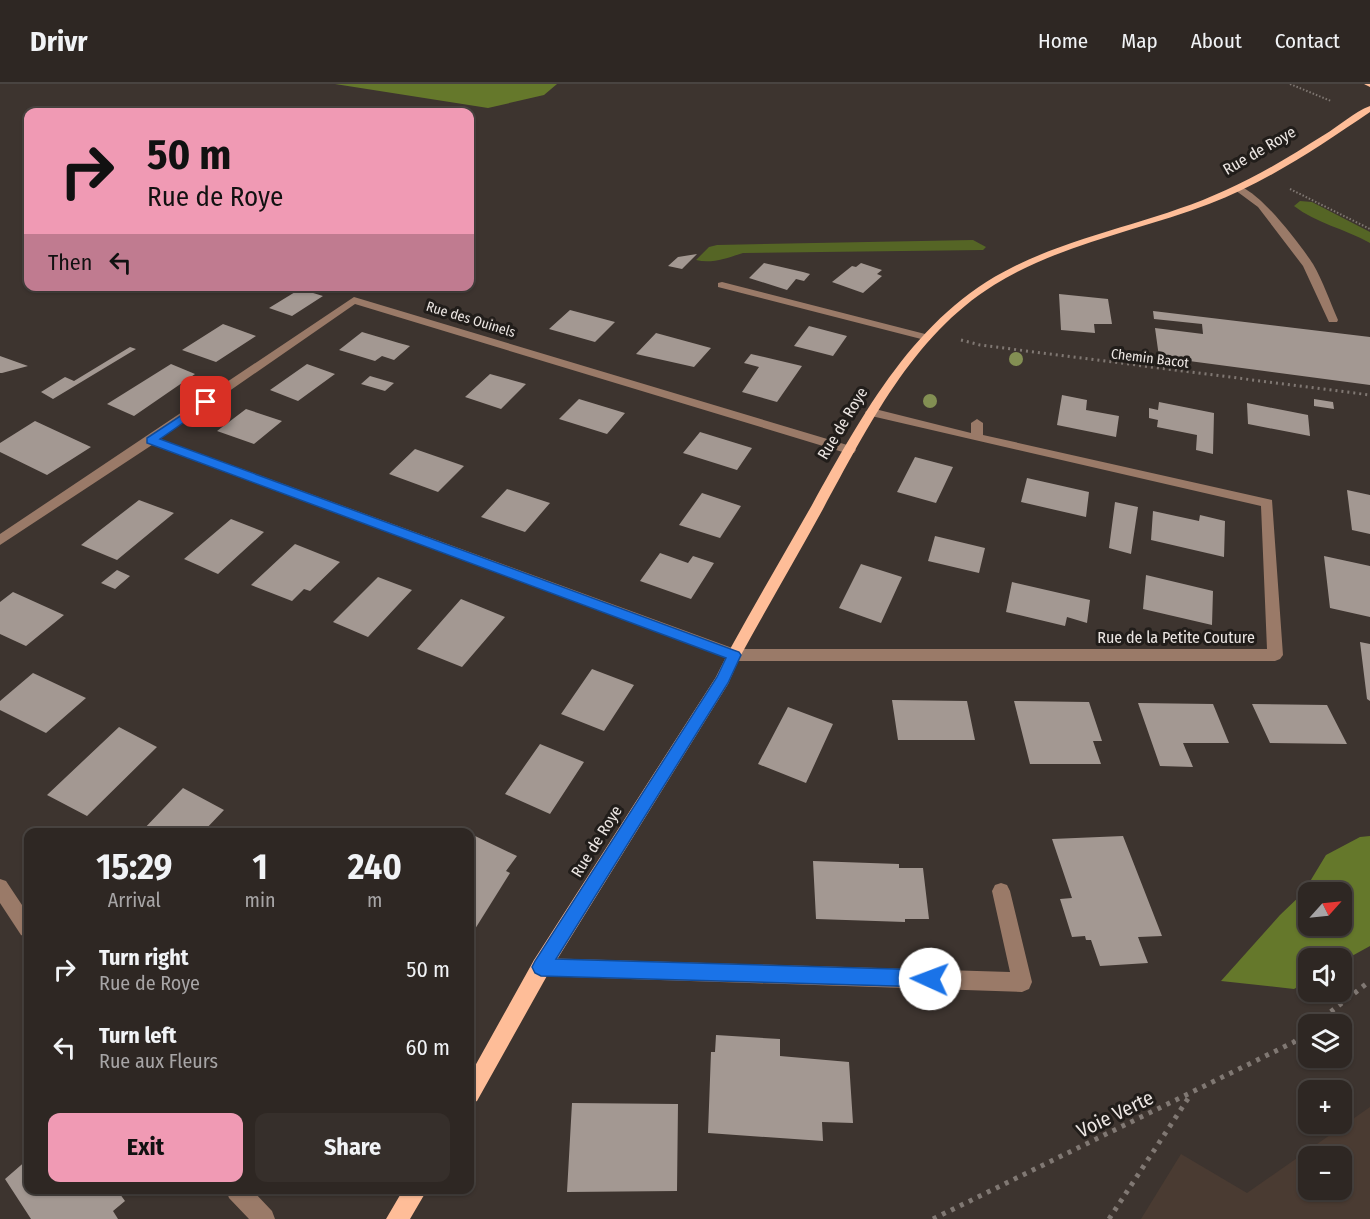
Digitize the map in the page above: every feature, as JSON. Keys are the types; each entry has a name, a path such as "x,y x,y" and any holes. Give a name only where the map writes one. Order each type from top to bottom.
{"main road":[{"name":"Rue de Roye","path":"474,1087 541,967 723,680 734,655 871,412 927,334 989,285 1036,259 1073,244 1185,210 1238,188 1260,177 1366,111"},
{"path":"397,1219 413,1194"}],"street":[{"path":"1238,188 1262,205 1308,265 1333,320"},
{"path":"722,285 927,334"},
{"name":"Rue des Ouinels","path":"0,540 151,440 354,300 850,450"},
{"name":"Rue de la Petite Couture","path":"734,655 1275,655 1267,503 871,412"},
{"path":"977,423 977,438"},
{"path":"151,440 734,655"},
{"path":"0,887 24,923"},
{"path":"541,967 1022,982 1001,891"},
{"path":"241,1194 264,1219"}],"path":[{"path":"1290,84 1366,111"},
{"path":"1260,177 1275,182 1370,229"},
{"name":"Chemin Bacot","path":"927,334 980,345 1081,360 1370,395"},
{"path":"1328,1014 1370,981"},
{"name":"Voie Verte","path":"933,1219 1191,1094 1298,1039"},
{"path":"1109,1219 1191,1094"}],"shaded area":[{"path":"1370,1107 1370,1219 1141,1219 1181,1154 1247,1193 1298,1157 1298,1200 1352,1200 1352,1146 1314,1146 1331,1134 1352,1134 1352,1120"}],"green space":[{"path":"335,84 557,84 544,95 488,108"},
{"path":"1300,201 1312,202 1370,232 1370,243 1303,212 1294,206"},
{"path":"973,240 986,247 983,250 743,253 714,261 696,260 709,247 717,245"},
{"path":"1370,836 1370,946 1352,956 1352,948 1298,948 1298,987 1294,989 1221,981 1298,898 1298,936 1352,936 1352,882 1310,882 1326,855 1360,837"}],"building":[{"path":"697,254 682,269 668,266 678,257"},
{"path":"764,263 810,274 804,281 796,279 787,290 749,278"},
{"path":"861,263 882,270 877,274 882,276 863,293 832,282 852,266 856,267"},
{"path":"297,291 307,291 323,296 292,316 269,308"},
{"path":"1059,294 1108,299 1112,324 1094,324 1095,333 1061,330"},
{"path":"570,310 615,322 595,342 549,329"},
{"path":"1153,311 1370,337 1370,385 1159,357 1155,328 1203,334 1202,324 1154,319"},
{"path":"223,324 256,336 216,362 182,350"},
{"path":"809,326 847,336 833,356 794,346"},
{"path":"362,332 410,346 394,360 382,356 375,361 339,350"},
{"path":"656,333 711,348 694,367 636,354"},
{"path":"130,347 136,349 53,399 41,392 65,377 74,381"},
{"path":"751,354 802,366 777,402 742,392 759,367 744,363"},
{"path":"0,356 28,366 0,373"},
{"path":"171,364 195,374 134,416 107,404"},
{"path":"307,364 335,374 298,401 270,390"},
{"path":"490,374 526,384 501,409 465,397"},
{"path":"370,376 394,383 385,391 361,384"},
{"path":"1062,395 1087,400 1086,410 1119,416 1116,437 1057,425"},
{"path":"579,399 625,413 607,434 559,419"},
{"path":"1314,399 1333,402 1334,409 1314,406"},
{"path":"1159,402 1214,413 1213,454 1196,450 1197,435 1157,427 1158,420 1149,418 1149,408 1158,410"},
{"path":"1247,403 1308,415 1310,436 1248,424"},
{"path":"246,409 282,421 254,444 217,431"},
{"path":"35,421 91,447 47,475 0,452 0,443"},
{"path":"700,432 752,448 737,470 683,453"},
{"path":"415,449 464,466 438,492 389,474"},
{"path":"915,457 953,467 936,503 897,492"},
{"path":"1027,478 1089,492 1086,517 1021,502"},
{"path":"507,489 550,503 525,532 481,517"},
{"path":"1347,490 1370,495 1370,534 1352,530"},
{"path":"702,493 741,506 720,538 679,525"},
{"path":"139,500 174,513 117,560 81,545"},
{"path":"1115,502 1138,507 1131,554 1109,548"},
{"path":"1153,511 1199,521 1200,515 1225,521 1224,557 1151,540"},
{"path":"231,519 264,532 218,574 184,559"},
{"path":"935,536 985,548 979,573 928,561"},
{"path":"295,544 340,562 310,591 304,589 292,601 251,585"},
{"path":"660,553 688,563 693,556 714,563 691,599 640,581"},
{"path":"1324,556 1370,566 1370,617 1330,608"},
{"path":"861,564 902,577 881,623 839,608"},
{"path":"117,570 130,576 115,589 101,583"},
{"path":"1146,575 1213,591 1212,625 1143,609"},
{"path":"378,577 412,590 368,637 333,622"},
{"path":"1012,582 1090,600 1087,623 1067,617 1065,626 1006,612"},
{"path":"13,592 64,615 26,646 0,634 0,602"},
{"path":"461,599 505,617 462,667 417,649"},
{"path":"1360,642 1370,644 1370,701 1367,699"},
{"path":"592,669 634,685 604,731 561,714"},
{"path":"33,673 86,698 46,733 0,710 0,701"},
{"path":"892,700 967,701 975,740 898,740"},
{"path":"1014,701 1089,702 1102,741 1093,741 1101,764 1030,764"},
{"path":"1138,703 1213,704 1229,743 1183,743 1193,767 1160,766"},
{"path":"1252,704 1327,705 1347,744 1270,743"},
{"path":"788,707 833,724 806,783 758,764"},
{"path":"119,727 157,747 87,816 47,795"},
{"path":"540,744 584,762 550,814 505,794"},
{"path":"183,788 224,810 207,828 145,828"},
{"path":"474,835 517,856 506,871 510,873 474,931"},
{"path":"1123,836 1162,936 1138,937 1148,963 1100,966 1091,940 1086,940 1085,936 1072,937 1060,899 1072,898 1052,839"},
{"path":"813,861 899,864 899,868 923,868 929,919 905,919 905,922 816,919"},
{"path":"716,1035 780,1039 780,1056 849,1062 853,1123 822,1122 823,1141 708,1133 711,1052 715,1052"},
{"path":"572,1103 678,1104 677,1191 567,1192"},
{"path":"24,1162 24,1194 120,1194 125,1201 113,1211 118,1219 31,1219 5,1179"}],"route":[{"path":"206,402 151,440 734,655 723,680 541,967 930,979"}]}
